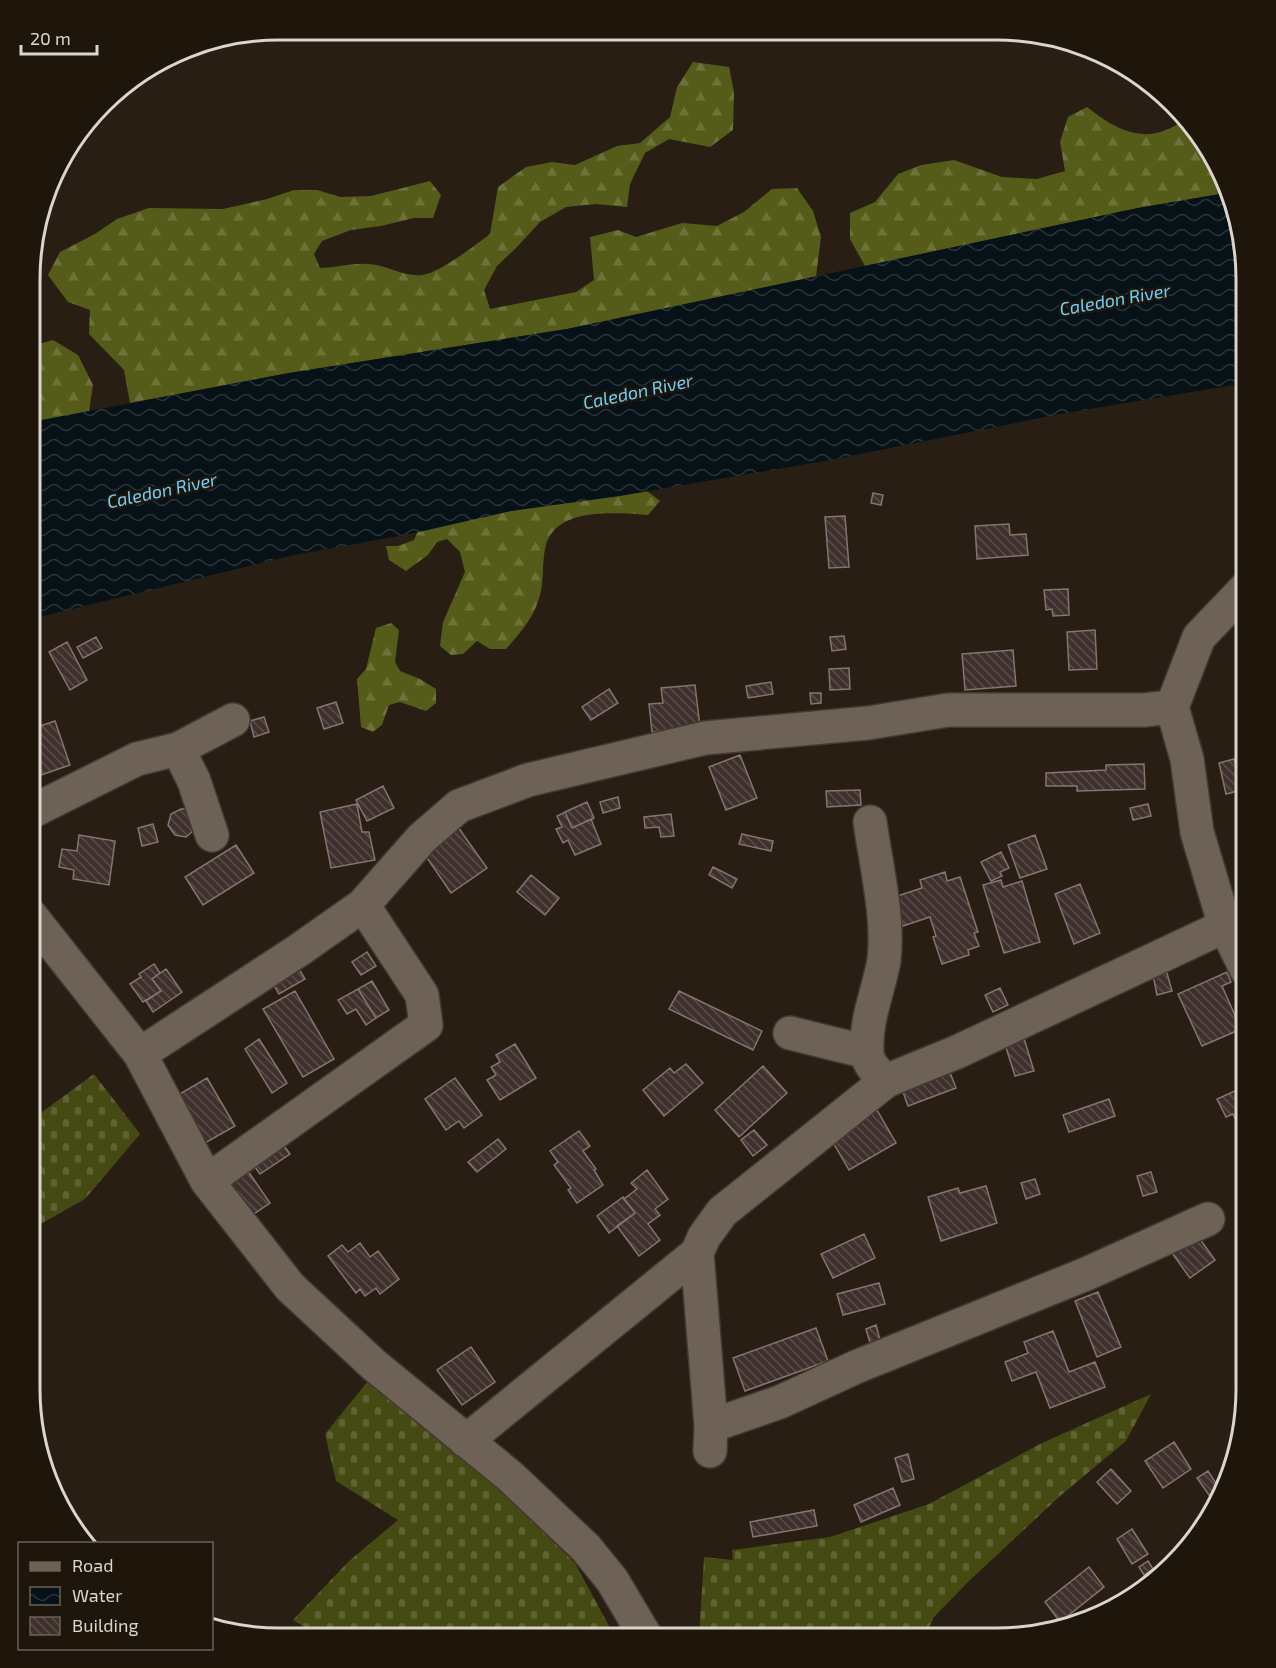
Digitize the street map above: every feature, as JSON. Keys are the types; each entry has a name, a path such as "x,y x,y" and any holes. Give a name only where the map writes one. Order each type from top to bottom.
{"street":[{"path":"1236,598 1198,638 1172,708 1187,759 1197,832 1226,926 1236,948"},
{"path":"140,1054 299,950 363,905 422,838 459,806 528,780 705,738 868,723 948,710 1172,708"},
{"path":"40,808 138,759 178,749 233,720"},
{"path":"178,749 194,781 212,834"},
{"path":"870,822 885,926 884,958 877,997 868,1026 867,1052 869,1062 886,1081"},
{"path":"207,1181 426,1025 422,995 363,905"},
{"path":"466,1441 697,1253 704,1237 722,1212 886,1081 957,1052 1226,926"},
{"path":"40,927 140,1054 207,1181 290,1287 374,1365 511,1478 586,1548 612,1580 641,1628"},
{"path":"790,1033 867,1052"},
{"path":"697,1253 711,1438 780,1402 856,1367 1086,1274 1208,1219"}],"green space":[{"path":"693,62 729,67 734,92 733,130 710,147 669,139 645,153 630,184 627,207 596,204 566,207 540,222 497,266 484,290 490,309 576,292 594,280 590,237 618,230 636,237 682,223 717,226 744,212 772,189 797,188 813,211 821,237 816,277 567,329 289,373 130,403 124,370 89,334 90,310 68,302 48,275 60,252 95,234 117,219 149,208 223,209 294,190 317,190 341,197 371,196 430,181 441,195 433,218 414,218 351,230 322,241 314,254 320,268 367,264 408,274 429,273 457,258 490,234 498,187 526,167 552,162 575,165 617,146 640,143 670,117 677,87"},
{"path":"1087,107 1121,129 1144,134 1156,133 1178,124 1203,160 1219,194 1138,208 865,266 850,239 850,213 875,202 898,174 921,165 954,160 1002,177 1037,179 1065,171 1060,142 1068,117"},
{"path":"53,340 78,355 93,385 89,411 40,420 40,344"},
{"path":"647,491 660,501 648,515 620,513 588,515 560,525 550,535 545,549 538,603 527,624 506,649 490,649 477,641 463,654 451,655 440,646 443,622 465,572 460,552 447,539 437,542 428,555 406,571 389,560 386,546 398,546 414,540 421,524"},
{"path":"391,623 399,630 395,662 400,671 436,689 436,703 426,711 400,702 389,705 382,725 373,732 361,727 357,679 366,669 376,628"},
{"path":"94,1074 140,1134 85,1199 40,1224 40,1113"},
{"path":"368,1381 497,1486 575,1563 610,1628 306,1628 293,1620 348,1562 398,1520 336,1481 325,1434"},
{"path":"1151,1394 1126,1441 1060,1496 967,1583 934,1617 929,1628 700,1628 704,1557 733,1560 732,1550 830,1537 929,1504 1040,1444"}],"water":[{"name":"Caledon River","path":"1219,194 1231,233 1235,264 1236,385 1060,414 830,460 620,496 511,511 410,534 294,555 40,617 40,420 289,373 567,329 1138,208"}],"building":[{"path":"873,493 883,495 881,505 871,503"},
{"path":"845,516 849,567 829,568 825,517"},
{"path":"1009,524 1010,535 1026,534 1028,555 977,559 975,526"},
{"path":"1068,589 1069,615 1053,616 1052,609 1046,610 1044,590"},
{"path":"1095,630 1097,669 1069,670 1067,632"},
{"path":"844,636 846,649 832,651 830,637"},
{"path":"96,637 102,648 83,658 77,647"},
{"path":"67,642 87,680 70,690 49,652"},
{"path":"1013,650 1016,686 965,690 962,654"},
{"path":"849,668 850,689 830,690 829,669"},
{"path":"771,682 773,694 748,698 746,686"},
{"path":"695,685 700,727 652,732 649,704 663,703 661,688"},
{"path":"609,689 618,703 591,720 582,707"},
{"path":"810,693 821,693 821,703 811,704"},
{"path":"336,702 343,723 324,729 317,708"},
{"path":"264,717 269,732 254,737 250,721"},
{"path":"55,721 70,765 40,775 40,726"},
{"path":"740,755 757,798 726,810 709,767"},
{"path":"1234,759 1236,792 1226,794 1219,763"},
{"path":"1144,764 1145,789 1077,791 1077,786 1046,786 1046,773 1106,770 1106,765"},
{"path":"383,786 394,808 367,821 356,800"},
{"path":"860,790 861,805 827,807 826,791"},
{"path":"618,797 620,808 603,813 600,802"},
{"path":"587,802 594,818 572,828 565,812"},
{"path":"357,804 362,832 369,832 375,860 331,868 320,812"},
{"path":"1148,804 1151,816 1133,820 1130,808"},
{"path":"187,809 195,829 186,837 175,835 168,825 171,814"},
{"path":"565,812 572,828 591,819 601,844 575,855 568,840 563,843 556,829 562,827 557,816"},
{"path":"671,814 674,836 661,837 659,827 645,828 644,817"},
{"path":"153,824 158,842 142,846 138,828"},
{"path":"458,827 487,868 451,893 423,852"},
{"path":"742,834 773,841 771,851 739,844"},
{"path":"79,835 115,841 109,885 73,879 74,870 59,867 62,849 77,851"},
{"path":"1035,835 1047,869 1020,878 1008,845"},
{"path":"236,845 254,873 203,905 185,877"},
{"path":"1001,852 1009,868 1000,872 1002,876 991,881 981,862"},
{"path":"713,867 737,879 732,888 709,875"},
{"path":"945,872 947,881 960,877 978,932 974,933 979,946 968,950 969,955 942,964 933,937 936,936 930,917 903,926 894,897 922,888 920,880"},
{"path":"531,875 559,898 545,915 517,892"},
{"path":"1001,880 1003,887 1022,881 1040,942 1004,953 983,885"},
{"path":"1080,884 1100,933 1074,944 1055,894"},
{"path":"367,952 376,966 361,975 352,962"},
{"path":"154,964 160,973 152,979 161,991 143,1002 130,984 141,977 139,974"},
{"path":"296,964 305,979 279,994 270,979"},
{"path":"166,969 182,992 153,1012 146,1001 161,991 152,979"},
{"path":"1227,972 1231,982 1222,986 1236,1018 1236,1031 1202,1046 1178,994"},
{"path":"1167,973 1172,991 1157,995 1153,975"},
{"path":"372,981 389,1010 376,1018 358,989"},
{"path":"1000,988 1008,1005 993,1012 985,995"},
{"path":"358,989 376,1018 366,1025 356,1009 347,1014 338,1000"},
{"path":"295,991 334,1059 303,1077 263,1009"},
{"path":"679,991 762,1031 753,1050 669,1009"},
{"path":"1023,1035 1034,1071 1015,1076 1004,1041"},
{"path":"259,1039 287,1083 272,1093 245,1049"},
{"path":"515,1044 536,1078 500,1100 487,1080 496,1075 491,1067 500,1062 496,1055"},
{"path":"686,1064 703,1083 664,1116 643,1090 670,1068 674,1073"},
{"path":"763,1066 787,1093 739,1137 715,1110"},
{"path":"948,1067 956,1088 908,1106 900,1084"},
{"path":"207,1078 235,1126 205,1143 178,1095"},
{"path":"455,1078 482,1115 464,1128 459,1121 446,1130 425,1099"},
{"path":"1236,1090 1236,1120 1233,1114 1226,1117 1217,1099"},
{"path":"1109,1099 1115,1116 1069,1132 1063,1115"},
{"path":"877,1110 896,1143 849,1170 830,1137"},
{"path":"754,1130 767,1145 753,1156 741,1140"},
{"path":"579,1131 590,1146 583,1151 596,1169 594,1170 603,1185 577,1203 568,1190 571,1188 554,1165 558,1162 550,1151"},
{"path":"498,1139 506,1149 477,1172 468,1162"},
{"path":"282,1143 290,1154 260,1174 252,1163"},
{"path":"647,1170 668,1199 655,1209 660,1215 648,1224 660,1240 639,1256 617,1226 635,1213 624,1199 637,1189 631,1183"},
{"path":"248,1171 270,1203 251,1216 229,1184"},
{"path":"1151,1172 1157,1192 1143,1196 1137,1176"},
{"path":"1035,1179 1040,1194 1026,1199 1021,1183"},
{"path":"986,1186 997,1223 941,1241 928,1197 958,1188 960,1193"},
{"path":"623,1197 635,1213 609,1233 597,1216"},
{"path":"864,1234 875,1258 833,1278 821,1254"},
{"path":"1197,1235 1215,1260 1190,1278 1172,1253"},
{"path":"360,1243 370,1257 378,1251 399,1279 380,1294 376,1288 365,1296 360,1289 356,1293 328,1256 342,1245 348,1252"},
{"path":"879,1283 885,1304 843,1315 837,1294"},
{"path":"1098,1292 1121,1347 1097,1357 1075,1301"},
{"path":"876,1325 880,1340 870,1343 866,1329"},
{"path":"816,1328 828,1361 745,1391 733,1358"},
{"path":"1053,1331 1069,1372 1095,1362 1105,1387 1050,1408 1036,1372 1012,1381 1005,1362 1028,1353 1024,1342"},
{"path":"471,1347 495,1382 462,1405 437,1370"},
{"path":"1174,1442 1191,1469 1163,1488 1145,1461"},
{"path":"908,1454 914,1479 902,1482 895,1458"},
{"path":"1111,1469 1131,1491 1117,1504 1097,1482"},
{"path":"1208,1471 1216,1483 1211,1493 1209,1495 1197,1478"},
{"path":"893,1488 900,1505 861,1522 854,1505"},
{"path":"814,1510 817,1526 753,1537 750,1522"},
{"path":"1132,1529 1148,1554 1132,1564 1117,1539"},
{"path":"1148,1561 1153,1569 1144,1575 1139,1567"},
{"path":"1089,1567 1104,1587 1067,1617 1058,1619 1045,1602"}]}
